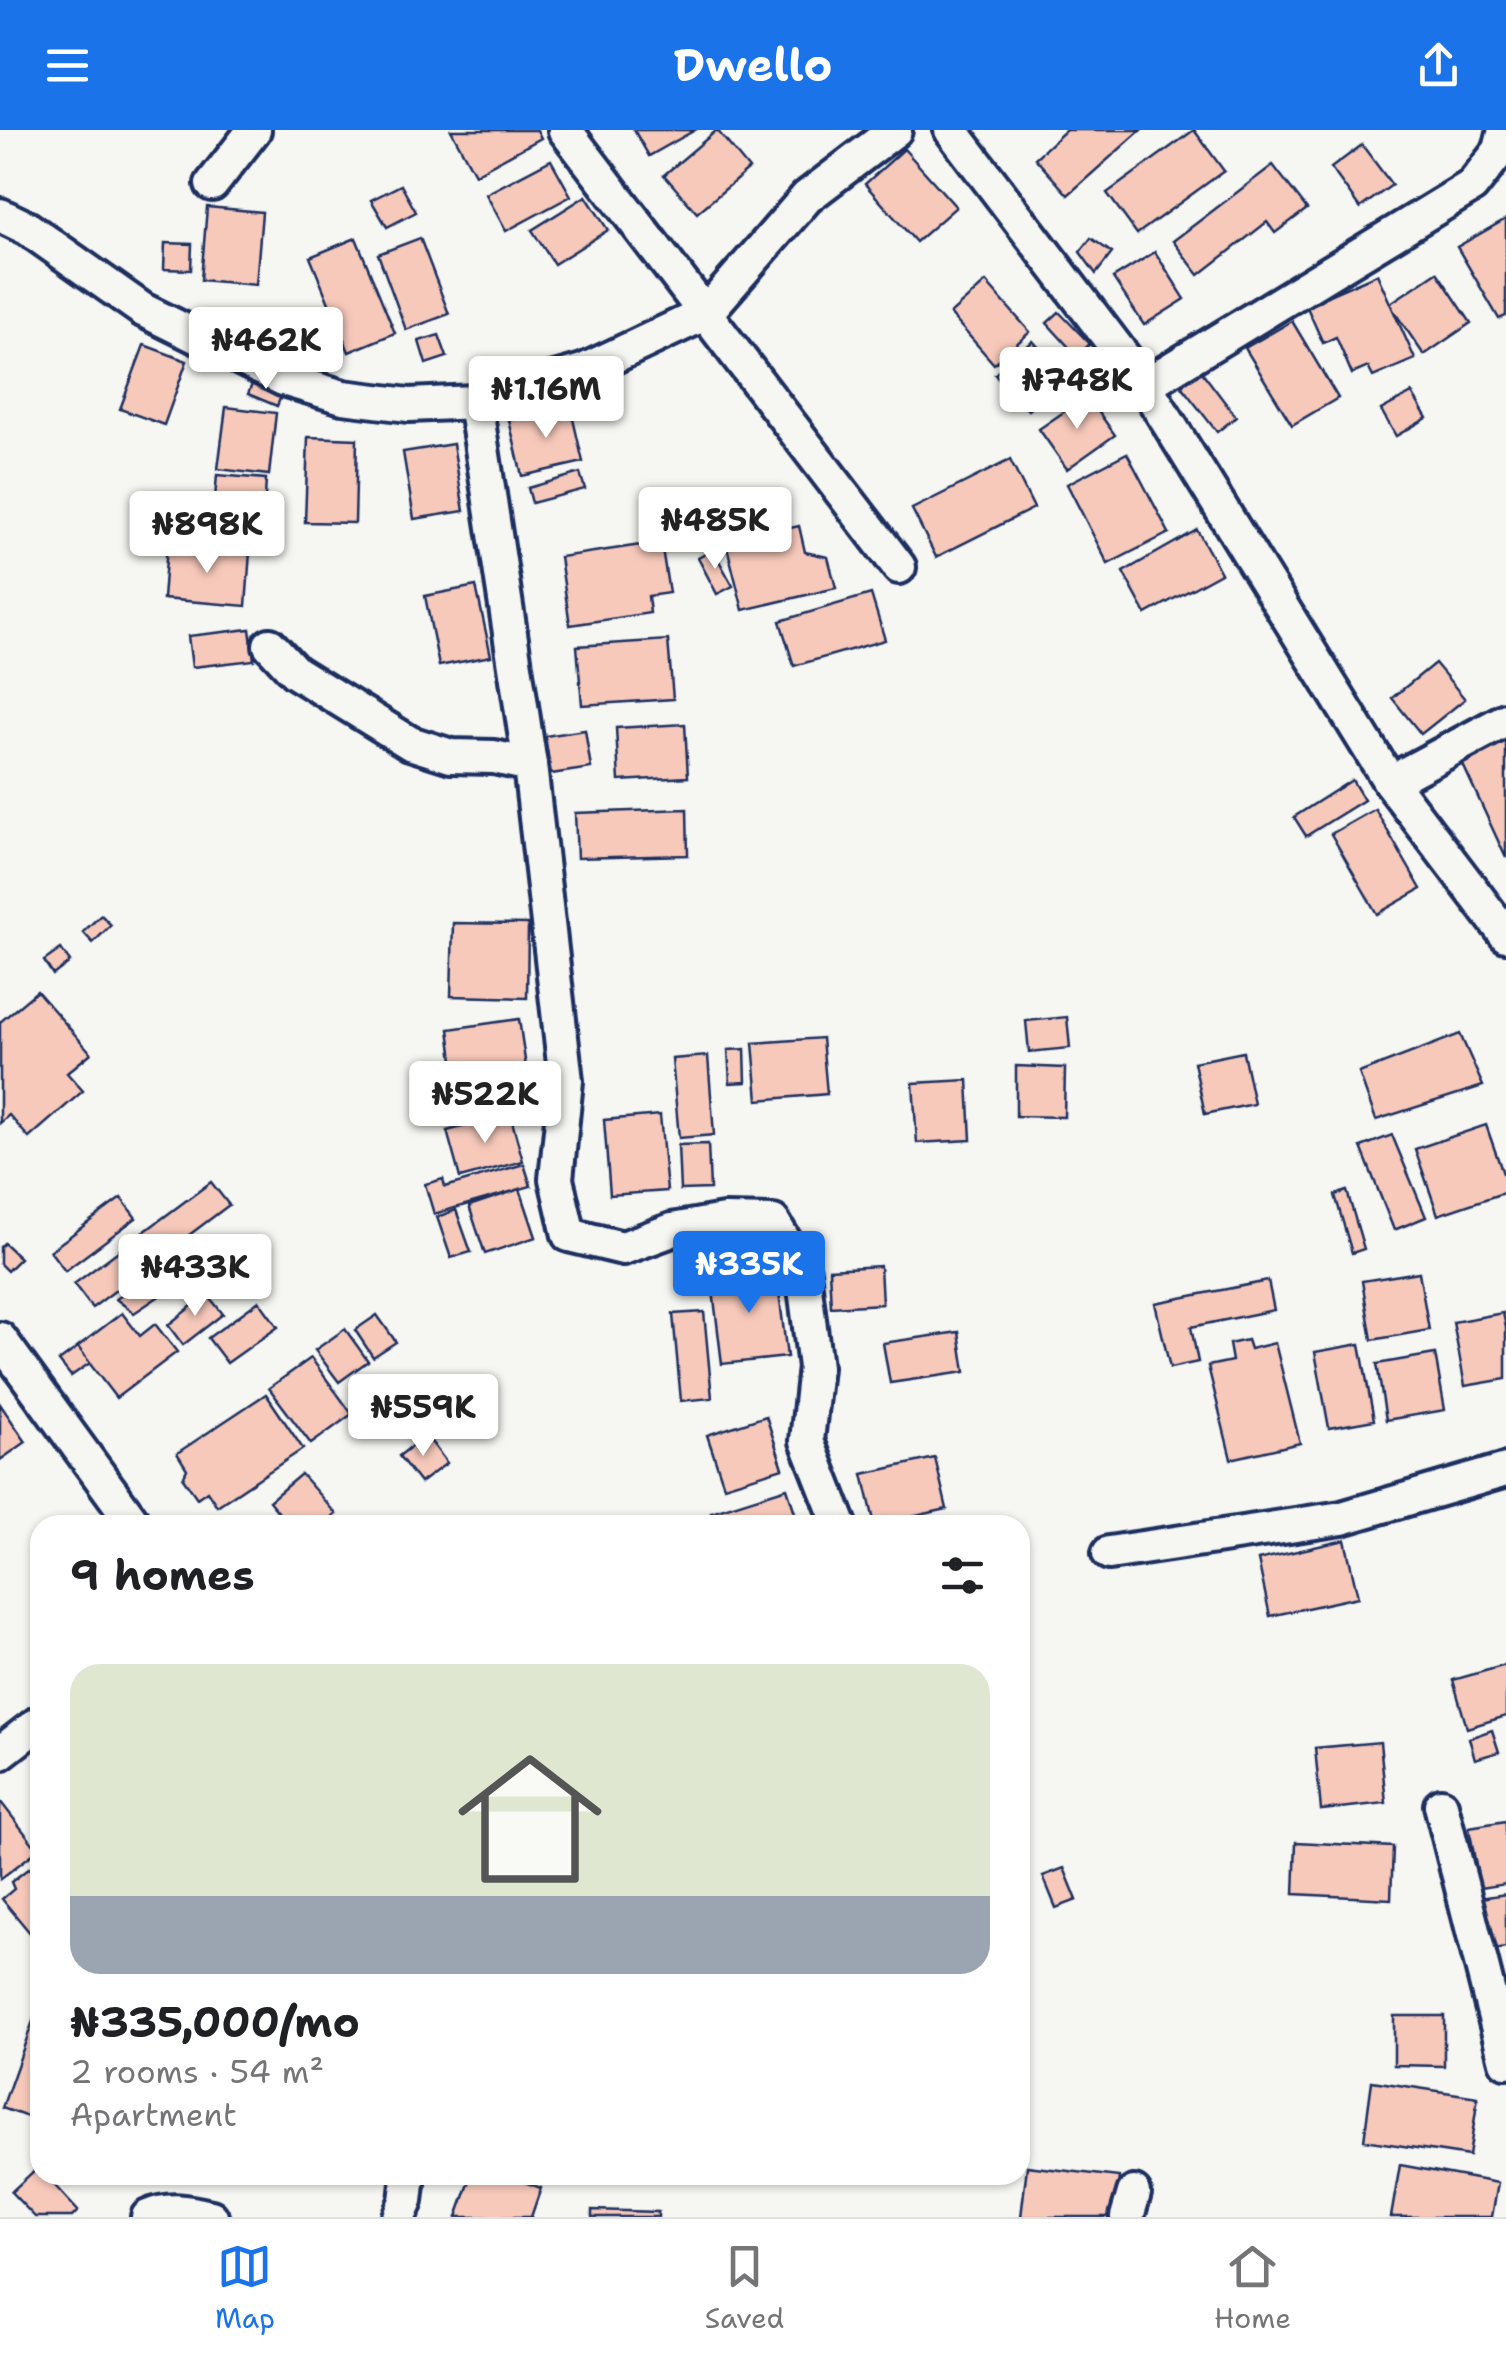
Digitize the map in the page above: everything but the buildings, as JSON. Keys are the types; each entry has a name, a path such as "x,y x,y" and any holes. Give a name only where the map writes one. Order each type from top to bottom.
{"street":[{"path":"212,184 254,130"},
{"path":"565,130 899,567"},
{"path":"0,215 27,228 143,310 283,379 344,397 409,404 475,402 583,371 706,312 807,197 895,130"},
{"path":"951,130 1145,385 1390,782 1506,935"},
{"path":"1145,385 1472,186 1500,150 1505,130"},
{"path":"475,402 530,765 566,1081 556,1179 569,1235 624,1248 672,1230 724,1221 773,1222 803,1272 814,1366 807,1441 836,1515"},
{"path":"270,645 296,672 410,743 451,756 494,757 530,765"},
{"path":"1390,782 1506,720"},
{"path":"0,1339 128,1515"},
{"path":"1110,1553 1342,1518 1506,1470"},
{"path":"0,1752 30,1730"},
{"path":"1442,1805 1506,2061"},
{"path":"399,2217 408,2185"},
{"path":"148,2217 183,2211 212,2217"}]}
